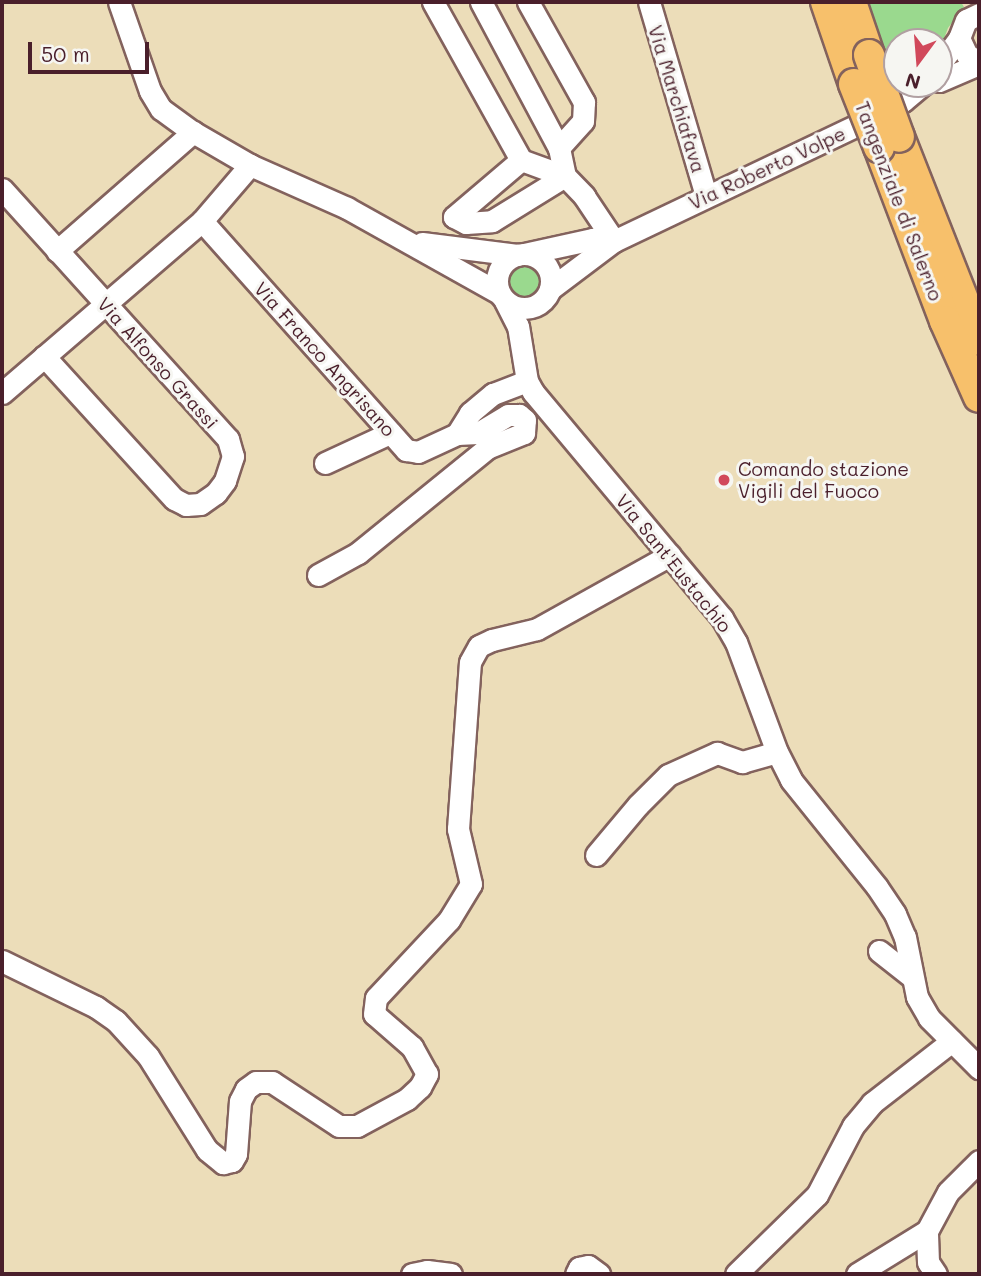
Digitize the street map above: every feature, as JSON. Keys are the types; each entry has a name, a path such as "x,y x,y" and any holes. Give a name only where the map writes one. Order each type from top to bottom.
{"highway":[{"name":"Tangenziale di Salerno","path":"826,2 854,84 889,142 979,340"},
{"name":"Tangenziale di Salerno","path":"851,2 869,55 889,142 945,321 979,397"}],"street":[{"path":"119,2 150,91 161,109 192,132 250,165 347,208 410,241 502,297 527,309 546,296"},
{"path":"433,2 521,160 569,183 584,197 614,242"},
{"path":"481,2 559,148 581,219 574,242"},
{"path":"528,2 584,103 583,121 559,148"},
{"name":"Via Marchiafava","path":"649,2 706,196"},
{"path":"953,46 959,38 962,25 978,11"},
{"path":"959,38 967,55 979,62"},
{"path":"953,74 979,62"},
{"name":"Via Roberto Volpe","path":"546,296 614,242 857,125 903,98"},
{"path":"57,251 192,132"},
{"path":"521,160 454,217 466,223 492,221 569,183"},
{"path":"3,389 202,221 250,165"},
{"name":"Via Alfonso Grassi","path":"2,189 228,439 233,456 232,467 225,481 209,499 186,505 174,499 44,356"},
{"name":"Via Franco Angrisano","path":"202,221 407,450 418,452 457,434 470,413 493,394 527,381"},
{"name":"Via Roberto Volpe","path":"520,254 593,239 614,242"},
{"path":"410,241 520,254 540,259 546,265 546,296 531,322 523,352"},
{"path":"520,254 500,267 496,280 518,326 527,381"},
{"name":"Via Sant'Eustachio","path":"527,381 722,618 736,642 777,752 804,799 877,887 895,914 905,937 917,997 929,1018 979,1068"},
{"path":"318,575 358,553 487,448 524,433 525,420 519,415 508,415 478,433 457,434"},
{"path":"325,463 390,433"},
{"path":"2,961 96,1007 116,1021 148,1056 207,1150 223,1163 232,1161 236,1154 240,1101 246,1089 257,1082 272,1082 340,1126 365,1122 407,1099 420,1087 427,1074 412,1047 374,1014 376,998 449,920 471,884 458,829 470,662 479,646 492,640 537,629 670,555"},
{"path":"596,855 638,804 668,775 717,752 742,762 777,752"},
{"path":"878,951 912,977"},
{"path":"736,1274 817,1195 853,1126 872,1103 952,1041"},
{"path":"857,1274 927,1231 948,1192 979,1161"},
{"path":"927,1231 928,1262 936,1274"},
{"path":"576,1274 579,1268 588,1266 599,1274"},
{"path":"412,1274 427,1271 451,1274"}],"green space":[{"path":"869,2 961,2 964,7 948,28 883,28 883,44"},
{"path":"522,265 534,270 539,282 534,294 522,299 510,294 505,282 510,270"}],"place":[{"name":"Comando stazione Vigili del Fuoco","path":"724,480"}]}
